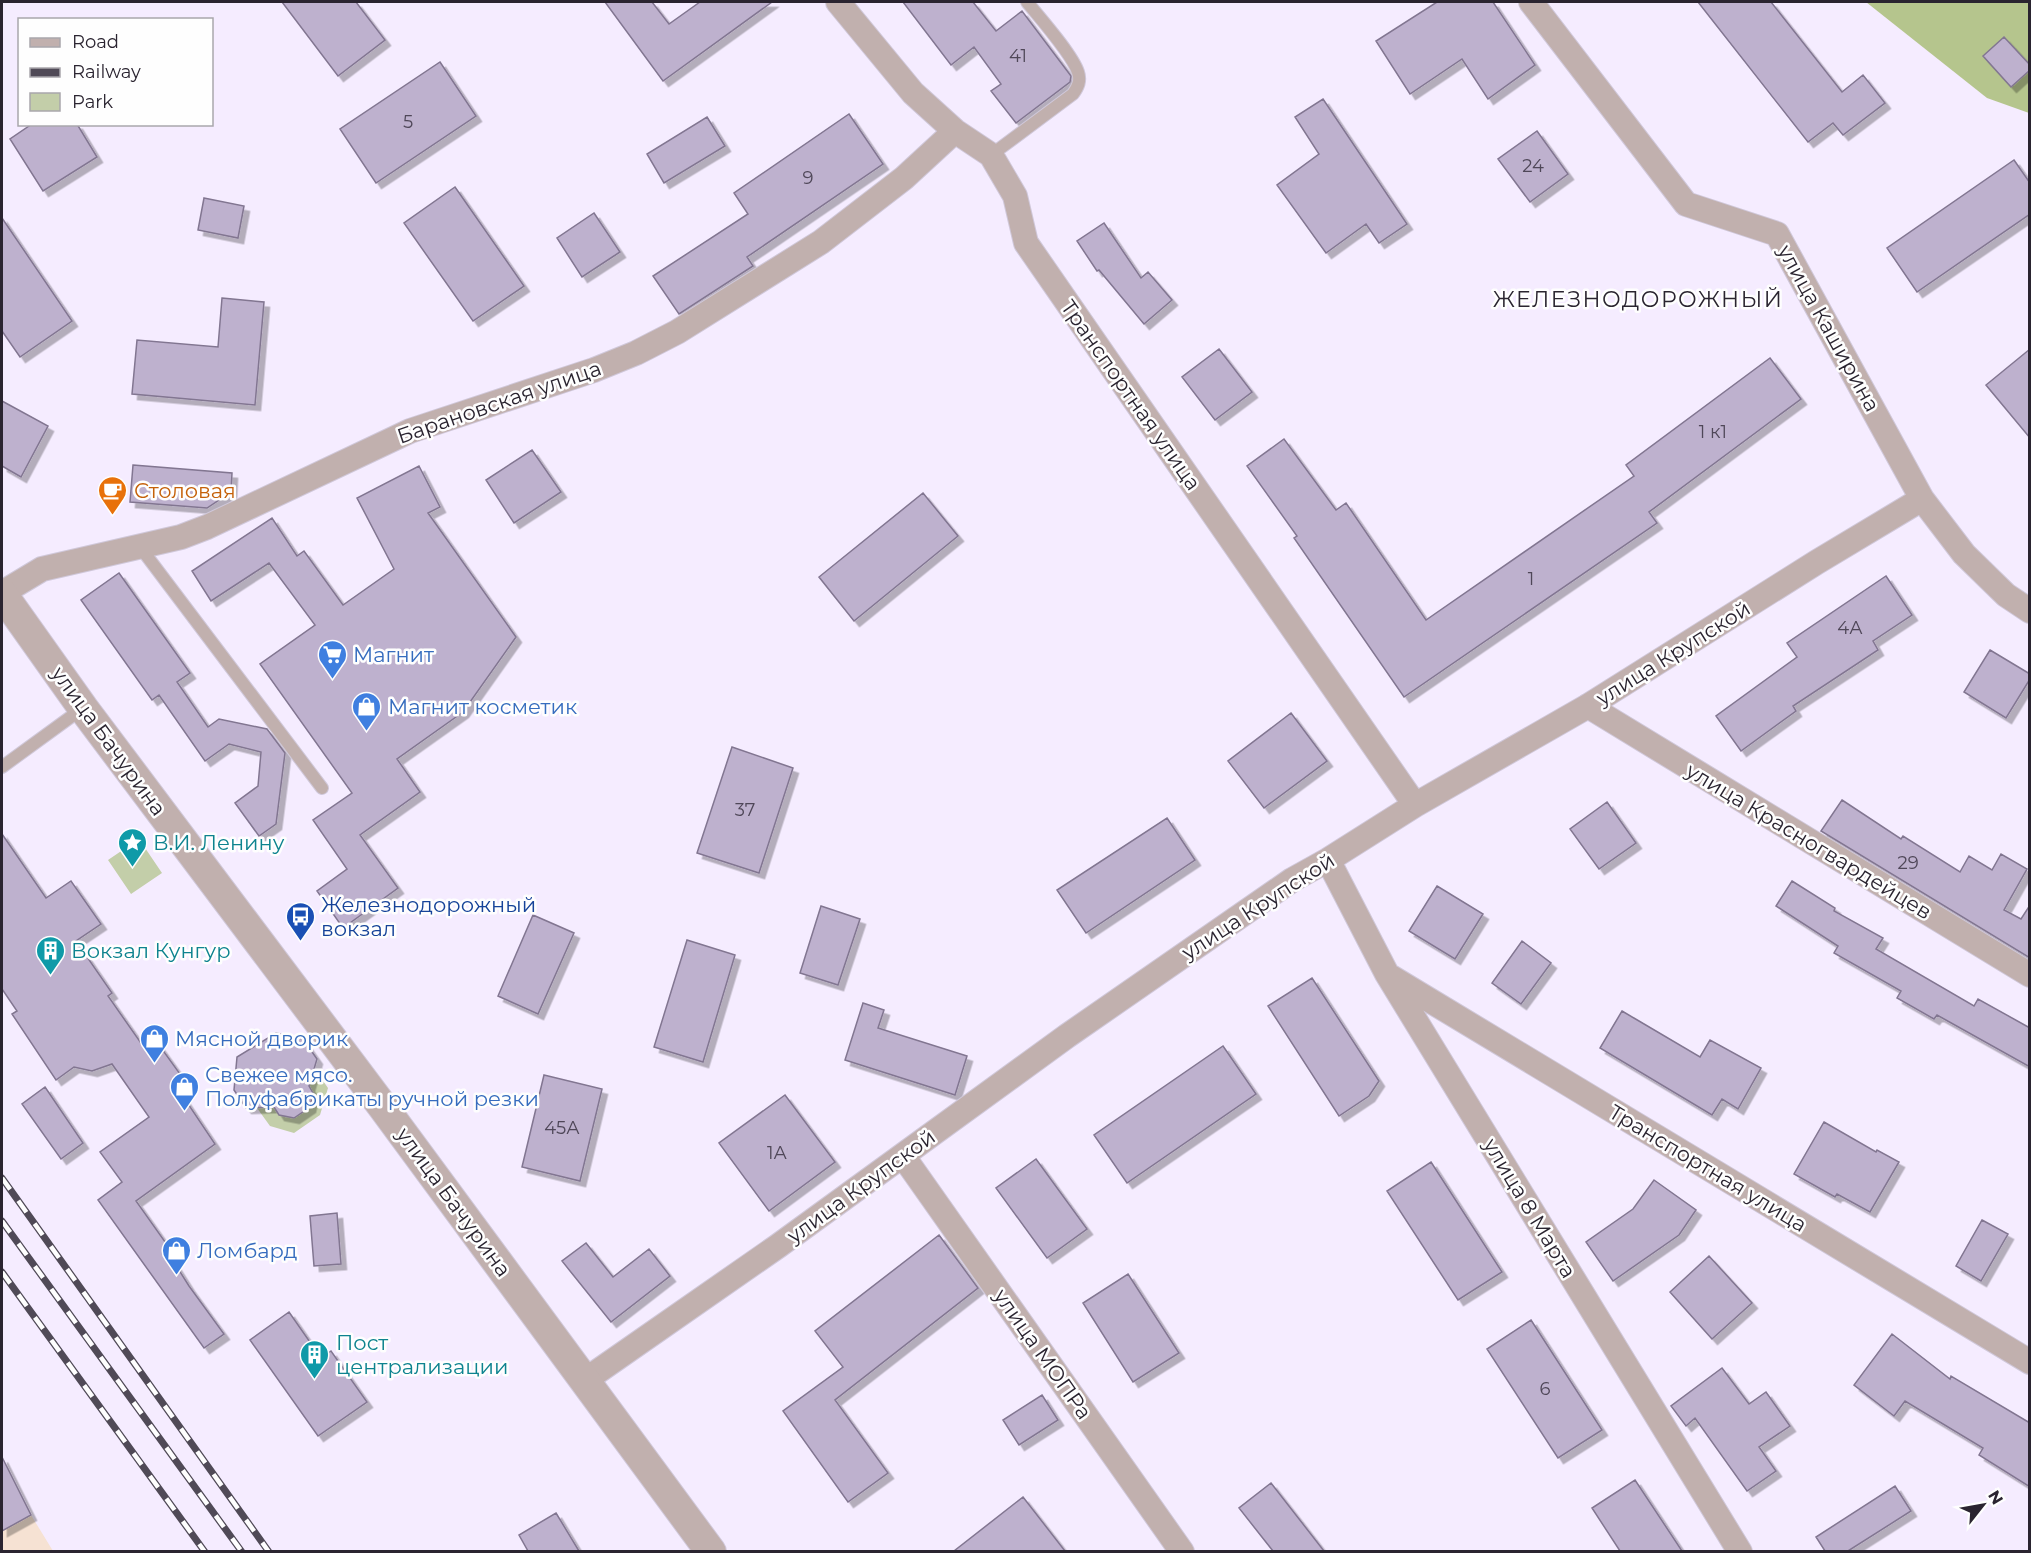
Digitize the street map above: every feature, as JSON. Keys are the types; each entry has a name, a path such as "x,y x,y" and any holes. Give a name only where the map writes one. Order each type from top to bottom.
{"street":[{"name":"Транспортная улица","path":"838,2 913,93 955,131 991,155 1015,196 1026,243 1415,805"},
{"name":"улица Каширина","path":"1531,2 1686,204 1778,234 1922,499 1964,554 2006,595 2030,611"},
{"name":"Барановская улица","path":"2,593 42,569 181,537 207,527 410,431 594,370 636,353 677,332 821,242 904,178 955,131"},
{"name":"улица Крупской","path":"584,1381 903,1156 1067,1036 1292,880 1415,805 1588,706 1922,499"},
{"name":"улица Бачурина","path":"2,593 83,708 389,1115 711,1551"},
{"name":"улица Красногвардейцев","path":"1588,706 2030,975"},
{"name":"улица 8 Марта","path":"1328,860 1387,974 1740,1551"},
{"name":"Транспортная улица","path":"1387,974 2030,1362"},
{"name":"улица МОПРа","path":"903,1156 1182,1551"}],"lane":[{"path":"991,155 1073,94 1079,84 1078,72 1072,61 1027,2"},
{"path":"140,547 322,788"},
{"path":"2,766 83,708"}],"shaded area":[{"path":"2,1457 31,1515 53,1551 2,1551"}],"green space":[{"path":"1866,2 2029,2 2029,113 1987,98"},
{"path":"139,839 162,873 131,894 108,860"},
{"path":"287,1062 314,1068 328,1088 320,1115 294,1133 270,1126 257,1108 261,1079","holes":["286,1073 301,1075 313,1093 310,1107 294,1118 279,1115 268,1098 270,1083"]}],"building":[{"path":"282,2 356,2 385,40 338,76"},
{"path":"605,2 652,2 669,24 700,2 772,2 663,81"},
{"path":"903,2 973,2 996,31 1022,11 1071,76 1070,82 1016,123 991,91 1001,84 974,47 951,65"},
{"path":"1437,2 1493,2 1535,65 1488,99 1462,59 1410,94 1376,41"},
{"path":"1698,2 1771,2 1842,92 1863,75 1885,103 1843,135 1833,123 1808,142"},
{"path":"2004,37 2030,65 2030,70 2011,87 1983,56"},
{"path":"440,62 476,116 376,183 340,129"},
{"path":"1323,99 1407,224 1379,243 1366,224 1326,253 1277,185 1319,154 1295,117"},
{"path":"849,114 883,164 747,257 753,266 679,314 653,276 748,214 734,193"},
{"path":"707,117 725,146 664,183 647,154"},
{"path":"29,126 78,126 97,157 43,191 10,139"},
{"path":"1537,131 1568,174 1530,202 1498,159"},
{"path":"2014,160 2030,183 2030,214 1917,292 1887,248"},
{"path":"455,187 524,286 473,321 404,223"},
{"path":"204,198 244,206 238,238 198,230"},
{"path":"594,213 620,252 582,277 557,238"},
{"path":"2,218 72,321 20,357 2,331"},
{"path":"1104,223 1141,278 1148,272 1172,300 1144,324 1099,270 1097,271 1077,241"},
{"path":"222,298 264,302 255,405 132,394 137,340 218,347"},
{"path":"1219,349 1252,392 1215,420 1182,377"},
{"path":"2030,349 2030,438 1986,385"},
{"path":"1770,358 1801,399 1649,512 1657,523 1404,697 1294,538 1297,536 1247,466 1284,439 1336,510 1346,503 1426,620 1634,476 1626,465"},
{"path":"2,401 48,426 21,477 2,466"},
{"path":"532,450 561,492 514,523 486,480"},
{"path":"133,465 232,473 231,492 207,508 130,502"},
{"path":"419,466 440,507 428,513 516,637 463,712 397,759 420,792 360,835 398,888 343,928 317,891 347,869 313,820 352,793 260,664 315,625 269,563 211,601 192,571 272,518 297,556 304,551 343,605 394,569 357,498"},
{"path":"923,493 958,536 854,621 819,577"},
{"path":"119,573 190,673 177,682 208,727 219,719 267,729 285,753 276,824 259,836 235,803 258,786 261,752 229,744 205,761 159,695 152,700 81,600"},
{"path":"1886,576 1912,615 1873,641 1878,650 1793,706 1796,711 1741,751 1716,716 1797,657 1787,643"},
{"path":"1990,650 2030,674 2030,679 2006,718 1964,692"},
{"path":"1291,713 1327,761 1264,808 1228,761"},
{"path":"732,747 793,768 759,873 697,853"},
{"path":"1842,800 1901,839 1903,836 1960,872 1969,856 1992,870 2001,854 2027,869 2004,910 2021,919 2030,905 2030,958 1821,831"},
{"path":"1607,802 1636,843 1599,869 1570,829"},
{"path":"1167,818 1195,860 1086,933 1057,890"},
{"name":"Вокзал Кунгур","path":"2,834 46,898 71,881 101,924 76,941 112,993 108,996 143,1046 154,1038 180,1074 172,1080 215,1144 136,1201 168,1246 165,1248 189,1286 224,1334 204,1348 98,1200 122,1182 100,1152 149,1117 112,1064 92,1071 74,1067 56,1080 12,1014 17,1011 2,989"},
{"path":"1792,881 1835,908 1834,911 1883,938 1876,949 1974,1006 1978,999 2030,1028 2030,1067 1937,1015 1934,1019 1897,998 1901,991 1834,953 1838,946 1776,906"},
{"path":"1437,886 1483,914 1455,959 1409,931"},
{"path":"821,906 860,919 838,985 800,973"},
{"path":"533,915 574,933 538,1014 498,996"},
{"path":"687,940 735,955 703,1062 654,1047"},
{"path":"1522,941 1551,963 1521,1004 1492,983"},
{"path":"1312,978 1379,1081 1369,1096 1339,1116 1268,1006"},
{"path":"863,1003 884,1010 878,1028 967,1056 955,1095 845,1060"},
{"path":"1622,1011 1700,1057 1710,1040 1761,1068 1738,1109 1722,1099 1712,1115 1600,1048"},
{"path":"276,1033 303,1039 317,1059 309,1086 313,1093 310,1107 294,1118 279,1115 274,1107 246,1108 234,1090 237,1057"},
{"path":"1223,1046 1256,1094 1127,1183 1094,1135"},
{"path":"544,1075 602,1089 580,1181 522,1167"},
{"path":"45,1087 83,1143 61,1159 22,1104"},
{"path":"785,1095 835,1162 769,1211 719,1143"},
{"path":"1824,1122 1876,1152 1877,1150 1899,1162 1870,1212 1837,1194 1835,1197 1794,1174"},
{"path":"1036,1159 1087,1229 1047,1258 996,1188"},
{"path":"1431,1162 1502,1272 1458,1300 1387,1191"},
{"path":"1654,1180 1696,1210 1679,1235 1613,1281 1586,1242 1633,1209"},
{"path":"337,1213 341,1264 314,1266 310,1216"},
{"path":"1982,1220 2008,1234 1981,1281 1956,1266"},
{"path":"939,1235 978,1288 835,1400 888,1473 848,1502 783,1411 843,1367 815,1331"},
{"path":"586,1243 613,1277 649,1249 670,1276 611,1322 562,1261"},
{"path":"1709,1256 1752,1303 1712,1339 1670,1292"},
{"path":"1128,1274 1179,1353 1133,1382 1083,1303"},
{"name":"Пост централизации","path":"289,1312 321,1358 331,1351 367,1402 318,1436 250,1340"},
{"path":"1531,1320 1602,1430 1558,1458 1487,1349"},
{"path":"1892,1334 1950,1379 1951,1376 2030,1423 2030,1487 1979,1455 1983,1448 1905,1401 1894,1416 1854,1385"},
{"path":"1722,1368 1749,1404 1766,1392 1790,1426 1759,1447 1776,1471 1747,1491 1695,1418 1686,1426 1671,1406"},
{"path":"1042,1395 1058,1420 1019,1445 1003,1420"},
{"path":"2,1457 31,1515 2,1531"},
{"path":"1635,1480 1682,1551 1620,1551 1592,1508"},
{"path":"1271,1483 1324,1551 1273,1551 1239,1508"},
{"path":"1895,1486 1911,1511 1848,1551 1825,1551 1816,1537"},
{"path":"1023,1497 1065,1551 954,1551"},
{"path":"556,1513 579,1551 528,1551 519,1535"}],"railway":[{"path":"2,1178 269,1552"},
{"path":"2,1221 242,1552"},
{"path":"2,1272 205,1552"}],"place":[{"name":"Столовая","path":"113,516"},
{"name":"Магнит","path":"332,680"},
{"name":"Магнит косметик","path":"367,732"},
{"name":"В.И. Ленину","path":"132,868"},
{"name":"Железнодорожный вокзал","path":"300,942"},
{"name":"Вокзал Кунгур","path":"50,976"},
{"name":"Мясной дворик","path":"154,1064"},
{"name":"Свежее мясо. Полуфабрикаты ручной резки","path":"184,1112"},
{"name":"Ломбард","path":"176,1276"},
{"name":"Пост централизации","path":"315,1380"}],"district":[{"name":"ЖЕЛЕЗНОДОРОЖНЫЙ","path":"1638,299"}]}
